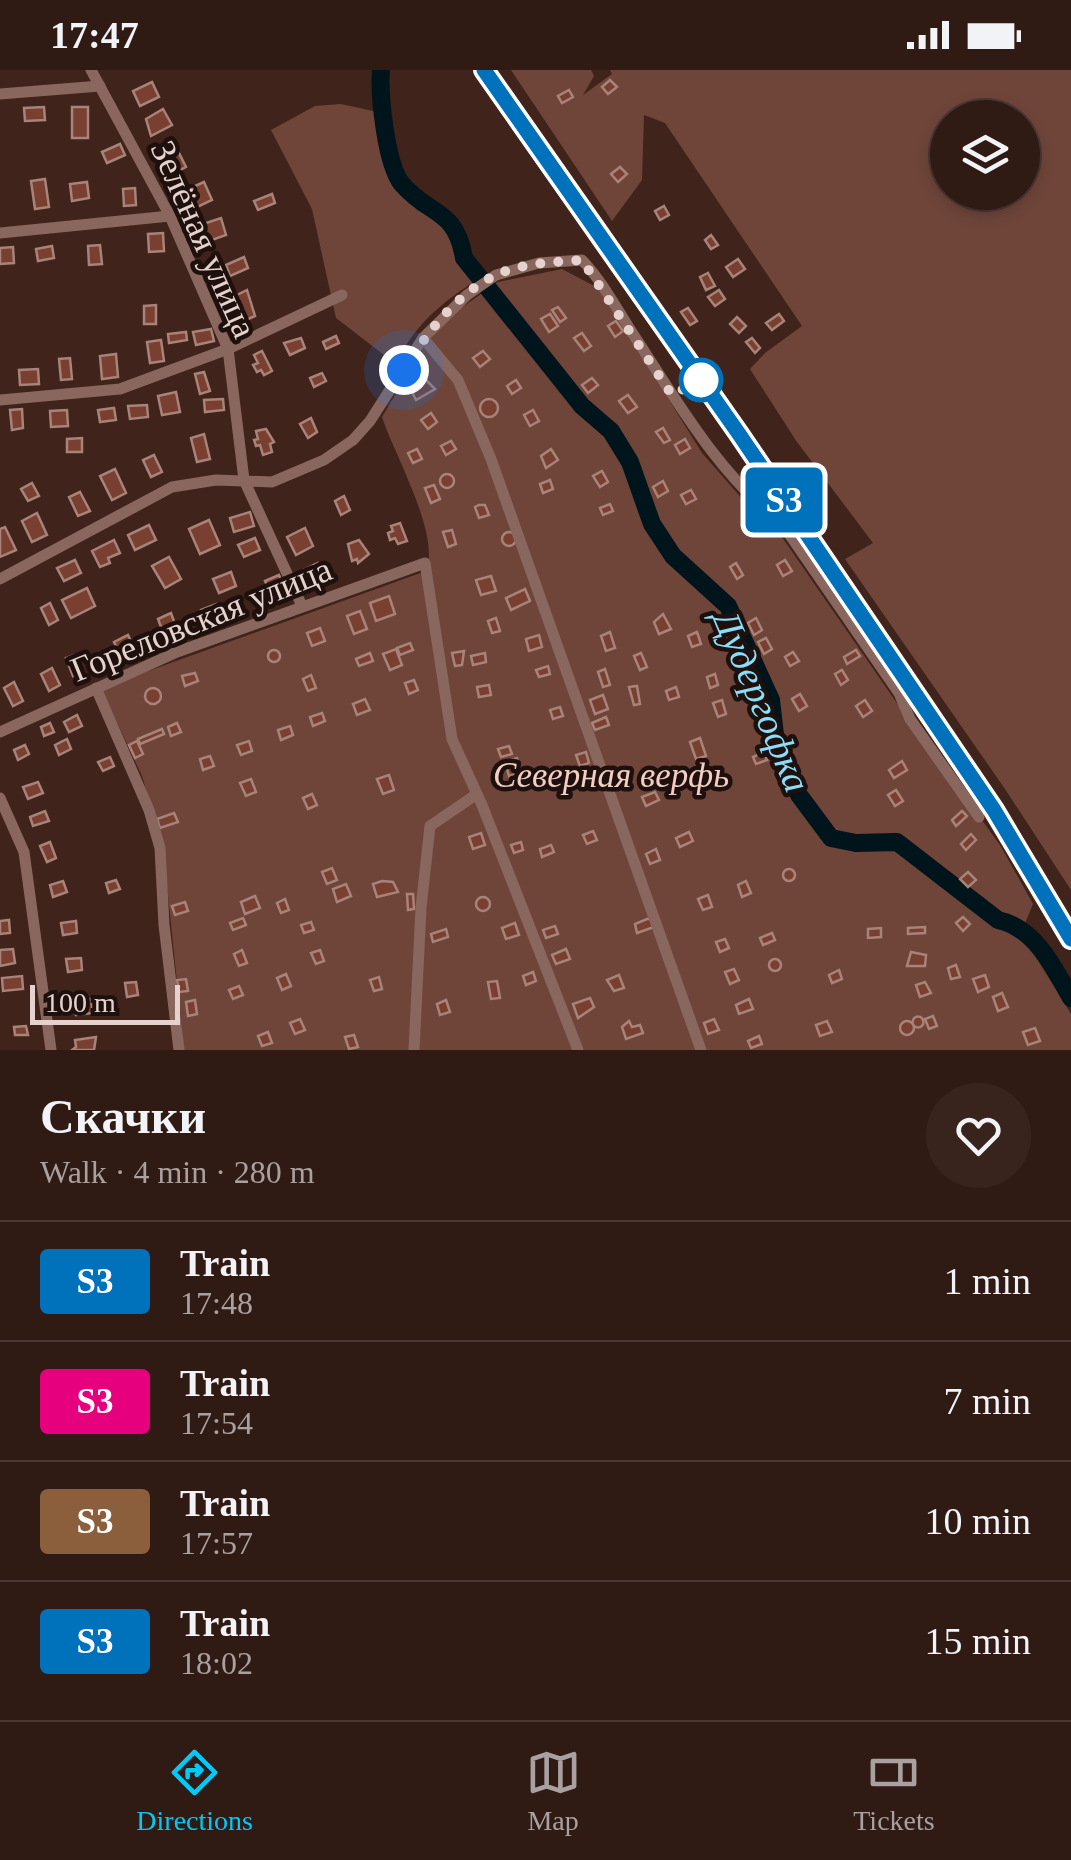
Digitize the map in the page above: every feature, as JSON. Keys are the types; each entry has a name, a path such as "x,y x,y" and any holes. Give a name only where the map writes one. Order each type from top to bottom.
{"street":[{"name":"Зелёная улица","path":"91,70 170,216 228,349 244,480 302,606"},
{"path":"0,94 100,86"},
{"path":"0,233 170,216"},
{"path":"0,579 172,487 202,480 265,482 285,478 324,460 353,440 377,411 423,338 474,290 496,275 539,264 582,260 707,449 766,514 783,526 899,693 910,719 978,818"},
{"path":"0,400 120,389 228,349 342,295"},
{"path":"423,338 458,380 491,459 701,1050"},
{"name":"Гореловская улица","path":"0,732 177,652 425,563 452,739 477,794"},
{"path":"96,688 149,810 160,848 179,1050"},
{"path":"414,1050 421,908 430,826 477,794 578,1050"},
{"path":"0,798 24,852 51,1050"}],"green space":[{"path":"511,70 591,70 594,76 583,95 612,74 610,70 1071,70 1071,890 845,559 873,543 797,442 750,369 802,326 665,123 644,115 642,180 612,221"},
{"path":"341,104 373,111 378,116 386,144 387,168 417,210 448,225 457,257 475,281 429,317 410,340 397,365 336,318 312,209 271,130 315,106"},
{"name":"Северная верфь","path":"562,269 600,289 702,453 752,510 777,530 1000,845 1033,904 1021,933 1071,1014 1071,1050 184,1050 163,847 142,776 101,688 426,571 429,556 422,516 382,417 431,335 454,313 498,282"}],"building":[{"path":"610,80 617,87 608,94 602,87"},
{"path":"152,82 159,97 140,106 133,91"},
{"path":"569,90 573,97 562,103 558,96"},
{"path":"44,107 45,120 25,121 24,108"},
{"path":"72,107 88,107 88,138 72,138"},
{"path":"163,109 172,125 151,136 146,119"},
{"path":"120,144 125,155 107,163 102,152"},
{"path":"176,147 186,167 170,175 160,155"},
{"path":"620,167 627,174 618,182 611,174"},
{"path":"181,177 186,186 172,192 168,183"},
{"path":"45,179 49,207 35,209 31,181"},
{"path":"87,182 89,198 72,201 70,184"},
{"path":"204,182 212,200 193,209 187,196 195,192 193,187"},
{"path":"135,188 136,205 124,206 123,189"},
{"path":"272,194 275,203 258,210 254,201"},
{"path":"664,206 669,215 660,220 655,211"},
{"path":"221,218 226,235 209,241 203,224"},
{"path":"163,233 164,251 149,252 148,234"},
{"path":"711,235 718,245 711,249 705,240"},
{"path":"100,245 102,264 89,265 88,246"},
{"path":"52,246 54,258 38,261 36,249"},
{"path":"13,247 14,263 0,264 0,248"},
{"path":"244,257 248,268 230,276 226,265"},
{"path":"738,259 745,269 733,277 726,267"},
{"path":"708,273 715,286 706,290 700,277"},
{"path":"247,290 255,316 246,320 237,295"},
{"path":"719,290 725,299 715,306 708,297"},
{"path":"156,305 156,324 144,324 144,306"},
{"path":"558,307 566,318 560,322 552,310"},
{"path":"688,308 697,321 690,325 681,312"},
{"path":"550,314 558,326 549,332 541,319"},
{"path":"779,314 784,321 772,330 766,323"},
{"path":"737,317 746,326 739,333 730,324"},
{"path":"616,321 623,331 615,337 608,326"},
{"path":"211,329 214,341 196,345 193,332"},
{"path":"186,332 187,340 169,343 168,334"},
{"path":"582,333 591,346 584,351 574,338"},
{"path":"336,336 339,343 326,349 323,342"},
{"path":"301,338 305,348 290,355 284,343"},
{"path":"752,338 760,348 755,353 746,342"},
{"path":"161,340 164,361 150,363 147,342"},
{"path":"262,351 272,371 264,375 253,365 258,363 254,355"},
{"path":"483,351 490,359 480,367 473,358"},
{"path":"116,354 118,377 102,379 100,356"},
{"path":"70,358 72,379 61,380 59,359"},
{"path":"38,369 39,384 20,385 19,370"},
{"path":"204,372 210,391 200,394 195,374"},
{"path":"322,373 326,381 314,387 310,378"},
{"path":"592,378 598,385 588,393 582,385"},
{"path":"425,379 435,389 416,400 410,388"},
{"path":"516,380 521,388 512,394 507,386"},
{"path":"176,392 180,412 162,415 158,396"},
{"path":"628,395 637,407 628,413 619,401"},
{"path":"223,399 224,410 205,412 204,400"},
{"path":"489,399 498,408 489,417 480,408"},
{"path":"147,405 148,417 130,419 128,406"},
{"path":"114,408 116,420 100,422 98,410"},
{"path":"22,409 23,428 12,430 10,410"},
{"path":"67,410 68,426 51,427 50,411"},
{"path":"533,410 539,421 530,426 524,415"},
{"path":"431,413 437,422 428,429 421,420"},
{"path":"311,418 317,432 308,438 300,424"},
{"path":"663,428 670,440 664,443 656,432"},
{"path":"266,429 274,442 270,444 272,452 263,455 254,440 258,439 256,431"},
{"path":"204,434 210,459 197,462 191,438"},
{"path":"82,438 82,452 67,452 67,439"},
{"path":"685,439 690,448 680,454 675,445"},
{"path":"451,441 456,449 446,455 441,446"},
{"path":"417,449 422,459 413,463 408,453"},
{"path":"551,449 558,460 546,468 541,456"},
{"path":"154,455 162,472 151,477 143,460"},
{"path":"115,469 126,493 112,500 100,476"},
{"path":"602,471 608,482 600,487 593,476"},
{"path":"447,474 454,481 447,488 440,481"},
{"path":"550,480 553,489 543,493 540,484"},
{"path":"663,481 668,491 658,497 653,487"},
{"path":"32,483 39,496 28,501 21,489"},
{"path":"434,485 440,499 431,503 425,488"},
{"path":"691,490 696,499 686,504 681,495"},
{"path":"80,492 90,511 78,516 69,497"},
{"path":"344,496 350,510 341,515 335,501"},
{"path":"610,504 613,511 603,515 600,508"},
{"path":"485,505 489,515 479,518 475,507"},
{"path":"250,512 254,526 234,532 230,518"},
{"path":"37,513 47,535 32,542 22,521"},
{"path":"209,520 220,545 200,554 189,529"},
{"path":"400,523 407,541 398,544 395,538 390,540 388,533 393,531 391,526"},
{"path":"149,525 156,540 135,550 128,535"},
{"path":"5,527 16,550 0,557 0,529"},
{"path":"305,528 313,546 296,555 287,537"},
{"path":"452,530 456,544 448,547 443,532"},
{"path":"509,532 516,539 509,546 502,539"},
{"path":"255,538 260,550 244,557 238,545"},
{"path":"114,540 120,553 100,567 92,551"},
{"path":"359,540 369,554 358,563 357,559 352,561 348,544"},
{"path":"169,557 181,579 165,588 152,566"},
{"path":"75,560 81,573 64,581 57,568"},
{"path":"785,560 792,571 783,576 777,565"},
{"path":"318,563 323,573 308,579 303,570"},
{"path":"736,563 743,575 737,579 730,567"},
{"path":"231,572 236,586 219,593 213,579"},
{"path":"279,575 286,593 272,598 265,581"},
{"path":"491,576 496,591 481,595 476,580"},
{"path":"87,588 95,606 71,618 62,600"},
{"path":"525,589 530,601 511,610 506,598"},
{"path":"389,596 395,614 376,621 370,603"},
{"path":"50,603 58,620 49,625 41,608"},
{"path":"216,604 223,621 207,627 201,610"},
{"path":"360,611 367,629 354,634 347,616"},
{"path":"171,613 179,635 166,641 158,619"},
{"path":"663,614 671,629 659,634 654,622"},
{"path":"496,618 500,631 492,633 488,621"},
{"path":"756,618 762,630 754,635 748,623"},
{"path":"320,628 325,641 312,646 307,633"},
{"path":"610,632 615,648 606,651 601,636"},
{"path":"697,632 701,644 692,647 688,636"},
{"path":"128,635 137,654 123,661 114,642"},
{"path":"539,635 542,647 529,651 526,639"},
{"path":"766,638 772,649 764,654 758,642"},
{"path":"410,643 413,650 400,655 397,648"},
{"path":"396,649 402,665 390,670 383,654"},
{"path":"274,650 280,656 274,662 268,656"},
{"path":"856,650 860,656 847,664 844,657"},
{"path":"464,651 462,665 455,666 452,653"},
{"path":"793,652 799,661 790,666 785,657"},
{"path":"107,653 112,667 99,672 94,659"},
{"path":"370,653 373,661 359,666 356,659"},
{"path":"485,653 486,662 473,665 471,656"},
{"path":"641,653 647,667 640,670 634,656"},
{"path":"74,655 82,672 73,676 66,658"},
{"path":"548,666 550,674 539,677 536,670"},
{"path":"52,668 60,685 49,691 41,674"},
{"path":"605,669 610,685 603,687 598,672"},
{"path":"842,670 848,680 841,685 835,674"},
{"path":"195,673 198,681 185,686 182,676"},
{"path":"715,674 718,685 710,688 707,677"},
{"path":"311,675 316,688 308,691 303,679"},
{"path":"414,680 418,690 409,694 405,683"},
{"path":"14,682 23,701 13,706 4,688"},
{"path":"489,685 491,695 479,697 477,687"},
{"path":"637,686 640,704 634,705 629,687"},
{"path":"676,687 679,697 669,700 666,691"},
{"path":"153,688 161,696 153,704 145,696"},
{"path":"800,694 807,706 799,711 792,699"},
{"path":"603,695 608,709 595,714 590,700"},
{"path":"365,699 370,710 357,715 353,704"},
{"path":"722,700 726,714 718,717 713,703"},
{"path":"865,700 872,711 863,717 856,706"},
{"path":"560,707 563,716 553,719 550,710"},
{"path":"322,713 325,721 313,726 310,717"},
{"path":"77,715 82,726 69,732 64,722"},
{"path":"606,717 609,725 595,730 592,723"},
{"path":"50,723 54,732 44,736 41,727"},
{"path":"177,723 181,732 171,736 168,727"},
{"path":"290,726 293,735 281,740 278,730"},
{"path":"162,729 164,734 140,744 138,739"},
{"path":"700,738 706,756 696,759 690,742"},
{"path":"67,739 71,749 59,755 55,745"},
{"path":"137,741 143,754 135,758 129,745"},
{"path":"249,741 252,751 241,755 237,745"},
{"path":"25,745 29,754 18,760 14,750"},
{"path":"509,746 512,754 501,757 498,749"},
{"path":"586,752 589,763 580,766 576,755"},
{"path":"764,752 767,760 756,764 753,757"},
{"path":"210,756 214,766 203,770 200,759"},
{"path":"110,757 114,766 103,771 98,762"},
{"path":"517,758 521,772 509,776 505,762"},
{"path":"902,761 907,770 894,778 889,770"},
{"path":"389,775 394,790 383,794 377,779"},
{"path":"251,779 256,792 246,796 240,783"},
{"path":"38,782 43,793 28,799 23,787"},
{"path":"896,790 903,801 895,806 888,795"},
{"path":"655,792 659,800 646,806 642,797"},
{"path":"312,794 317,805 308,809 303,798"},
{"path":"45,811 49,821 33,826 30,817"},
{"path":"962,811 967,816 956,826 952,820"},
{"path":"174,813 178,822 160,828 157,819"},
{"path":"593,831 597,840 587,844 583,835"},
{"path":"689,832 693,841 680,847 676,838"},
{"path":"481,833 485,845 473,849 469,837"},
{"path":"971,834 976,840 966,850 961,844"},
{"path":"50,842 56,858 47,862 40,846"},
{"path":"521,842 523,850 514,853 511,845"},
{"path":"551,845 554,852 542,857 540,849"},
{"path":"656,849 660,860 650,864 646,854"},
{"path":"332,868 337,880 327,884 322,872"},
{"path":"784,870 794,870 794,880 784,880"},
{"path":"968,872 976,880 968,887 960,879"},
{"path":"116,880 120,889 109,893 106,883"},
{"path":"63,881 67,892 53,897 50,885"},
{"path":"746,881 751,893 742,897 738,885"},
{"path":"393,882 398,892 377,897 373,884"},
{"path":"346,884 351,896 337,902 333,889"},
{"path":"407,894 413,894 414,909 408,910"},
{"path":"708,895 712,907 703,910 698,899"},
{"path":"255,896 260,908 245,914 241,902"},
{"path":"483,897 490,904 483,911 476,904"},
{"path":"285,899 289,910 281,913 277,903"},
{"path":"185,902 188,911 175,915 172,906"},
{"path":"963,917 970,924 963,931 956,923"},
{"path":"243,918 246,925 233,930 230,923"},
{"path":"651,919 654,927 637,933 635,924"},
{"path":"9,920 10,933 0,934 0,921"},
{"path":"76,921 77,933 63,935 61,923"},
{"path":"311,922 314,930 304,933 301,925"},
{"path":"515,923 519,935 506,939 502,928"},
{"path":"555,926 558,934 546,938 543,930"},
{"path":"925,927 925,933 908,934 908,928"},
{"path":"881,928 881,937 868,938 868,929"},
{"path":"446,929 448,937 433,942 431,934"},
{"path":"772,933 775,940 763,945 760,938"},
{"path":"725,939 729,948 720,952 716,942"},
{"path":"13,949 15,963 0,966 0,950"},
{"path":"566,949 570,959 556,964 552,955"},
{"path":"242,950 247,963 239,966 234,954"},
{"path":"320,950 324,961 316,964 311,953"},
{"path":"911,952 926,955 925,966 907,966"},
{"path":"81,958 82,970 68,972 66,959"},
{"path":"775,959 781,965 775,971 769,965"},
{"path":"956,965 960,977 951,979 948,968"},
{"path":"734,969 739,980 730,984 725,972"},
{"path":"839,970 842,979 832,983 829,975"},
{"path":"533,972 536,981 526,985 523,976"},
{"path":"286,974 291,986 282,990 277,978"},
{"path":"619,975 624,988 614,991 607,980"},
{"path":"985,975 989,987 978,992 973,979"},
{"path":"22,976 23,989 3,991 2,978"},
{"path":"379,977 382,989 374,991 370,980"},
{"path":"186,979 188,991 179,992 177,980"},
{"path":"497,981 500,998 491,999 488,982"},
{"path":"136,982 138,995 127,997 125,983"},
{"path":"925,982 931,993 920,997 916,985"},
{"path":"239,986 243,995 233,999 229,990"},
{"path":"1002,993 1008,1007 998,1011 993,997"},
{"path":"590,998 594,1007 578,1018 573,1004"},
{"path":"91,999 93,1013 76,1015 74,1001"},
{"path":"749,999 753,1009 739,1014 736,1005"},
{"path":"195,1000 197,1014 188,1016 186,1002"},
{"path":"446,1000 450,1012 440,1015 437,1004"},
{"path":"918,1016 924,1022 918,1028 912,1022"},
{"path":"933,1016 937,1026 929,1029 925,1019"},
{"path":"300,1019 305,1030 295,1034 290,1023"},
{"path":"714,1019 719,1030 708,1034 704,1023"},
{"path":"629,1021 632,1027 640,1025 643,1033 626,1039 622,1027"},
{"path":"827,1021 832,1032 820,1036 816,1025"},
{"path":"907,1021 914,1028 907,1035 900,1028"},
{"path":"26,1026 28,1035 15,1035 14,1027"},
{"path":"1035,1028 1040,1041 1028,1045 1023,1032"},
{"path":"268,1032 272,1043 262,1046 258,1036"},
{"path":"354,1035 358,1047 349,1049 345,1037"},
{"path":"759,1036 762,1044 751,1048 748,1041"},
{"path":"96,1037 94,1050 72,1050 75,1040"}],"waterway":[{"name":"Дудергофка","path":"381,70 385,129 396,175 412,195 448,221 464,258 582,406 611,431 630,462 652,524 673,556 728,606 771,700 775,735 799,795 831,838 856,843 897,842 998,920 1023,931 1042,950 1071,998"}],"railway":[{"path":"484,70 994,809 1071,940"}],"train":[{"name":"S3","path":"484,70 816,546 994,810 1071,939"}],"route":[{"path":"404,370 423,338 440,320 496,275 539,264 582,260 672,395 701,380"}]}
